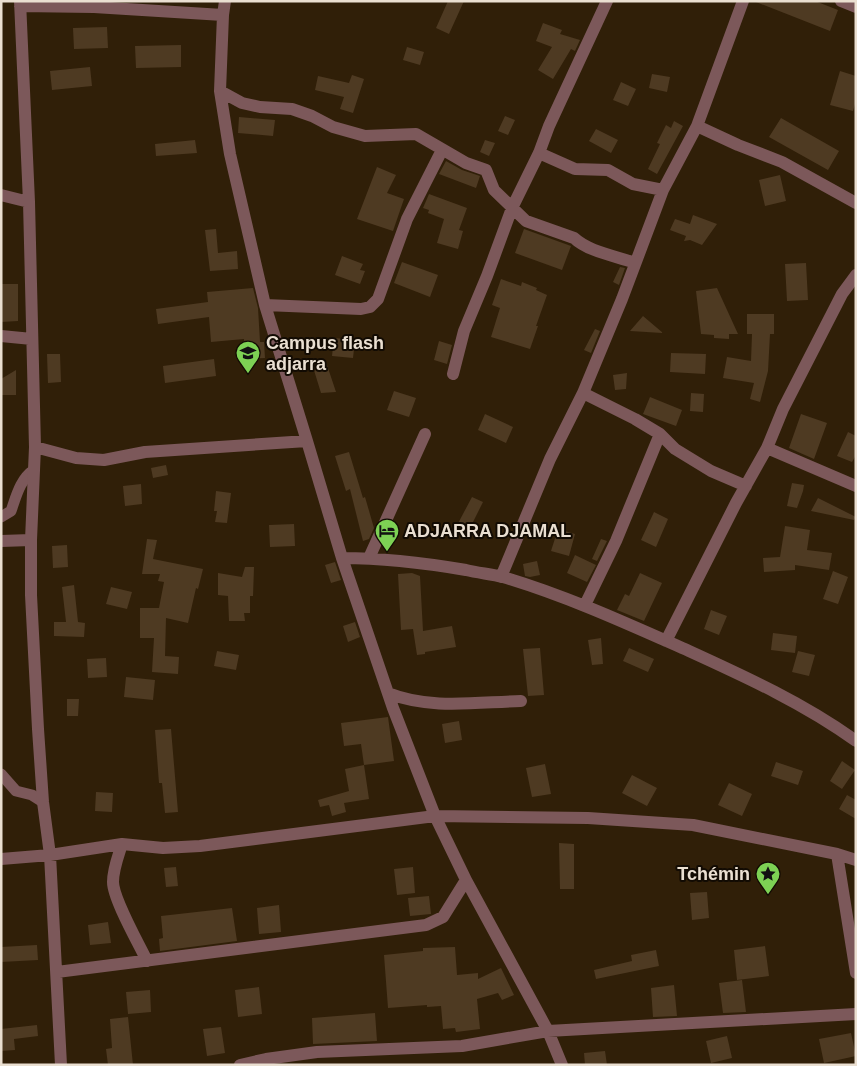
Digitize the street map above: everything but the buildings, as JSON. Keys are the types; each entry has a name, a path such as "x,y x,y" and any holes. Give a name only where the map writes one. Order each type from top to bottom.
{"street":[{"path":"225,1 222,15 220,91 230,154 265,306 308,441 342,558 388,693 435,816 466,880 548,1031 562,1065"},
{"path":"453,374 464,331 512,208 539,153 548,126 607,1"},
{"path":"501,577 550,459 583,393 636,263 663,190 697,126 743,1"},
{"path":"841,1 856,7"},
{"path":"61,1065 50,855 43,802 31,595 35,447 29,202 20,4 222,15"},
{"path":"220,91 242,103 260,107 292,108 333,127 365,136 416,134 466,163 486,170 494,190 526,221 574,238 601,252 636,263"},
{"path":"697,126 738,145 782,162 856,203"},
{"path":"265,306 361,309 370,307 378,298 407,218 442,150"},
{"path":"539,153 575,169 608,170 633,184 663,190"},
{"path":"1,195 29,202"},
{"path":"666,641 746,486 768,448 783,409 842,294 856,275"},
{"path":"1,336 32,339"},
{"path":"583,393 660,434 675,449 711,471 746,486"},
{"path":"369,558 425,434"},
{"path":"584,605 616,540 660,434"},
{"path":"35,447 76,458 104,460 145,452 308,441"},
{"path":"768,448 856,486"},
{"path":"1,517 12,511 18,489 30,472 34,470"},
{"path":"1,541 31,540"},
{"path":"342,558 369,558 432,564 501,577 584,605 765,687 832,724 856,741"},
{"path":"388,693 418,702 440,704 521,701"},
{"path":"1,774 16,790 32,795 43,802"},
{"path":"1,859 50,855 122,844 163,848 200,846 435,816 588,818 693,825 837,854 856,860"},
{"path":"122,844 114,867 113,884 123,912 147,961"},
{"path":"837,854 856,973"},
{"path":"57,972 426,925 444,917 466,880"},
{"path":"240,1065 266,1058 316,1052 462,1046 548,1031 856,1014"}],"place":[{"name":"Campus flash adjarra","path":"248,374"},
{"name":"ADJARRA DJAMAL","path":"387,552"},
{"name":"Tchémin","path":"768,895"}]}
